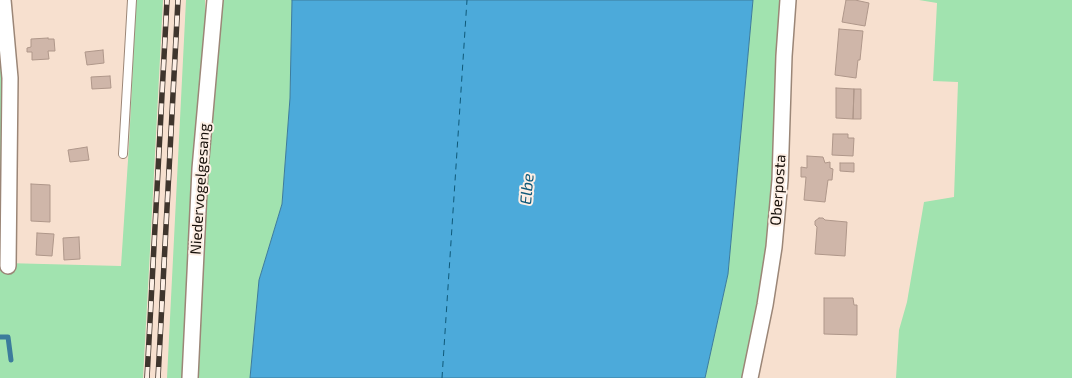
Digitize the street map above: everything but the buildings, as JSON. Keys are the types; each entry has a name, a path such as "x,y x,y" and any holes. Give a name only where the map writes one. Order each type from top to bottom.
{"street":[{"path":"2,0 10,78 8,266"},
{"name":"Niedervogelgesang","path":"190,378 200,169 214,0"},
{"name":"Oberposta","path":"750,378 765,305 774,247 780,180 784,56 788,0"}],"lane":[{"path":"123,154 132,0"}],"green space":[{"path":"136,0 163,0 143,378 0,378 0,21 5,77 5,263 121,266"},
{"path":"186,0 205,0 207,23 184,378 167,378"},
{"path":"223,0 292,0 290,98 282,204 259,280 250,378 196,378 207,168"},
{"path":"753,0 782,0 775,180 768,241 743,378 705,378 728,274"},
{"path":"919,0 1072,0 1072,378 896,378 899,330 907,302 924,202 954,197 958,82 933,81 937,3"}],"water":[{"name":"Elbe","path":"292,0 753,0 728,274 705,378 250,378 259,280 282,204 290,98"}],"waterway":[{"path":"0,337 8,337 11,360"}],"ferry route":[{"path":"442,378 467,0"}],"railway":[{"path":"147,378 167,0"},
{"path":"158,378 178,0"}]}
